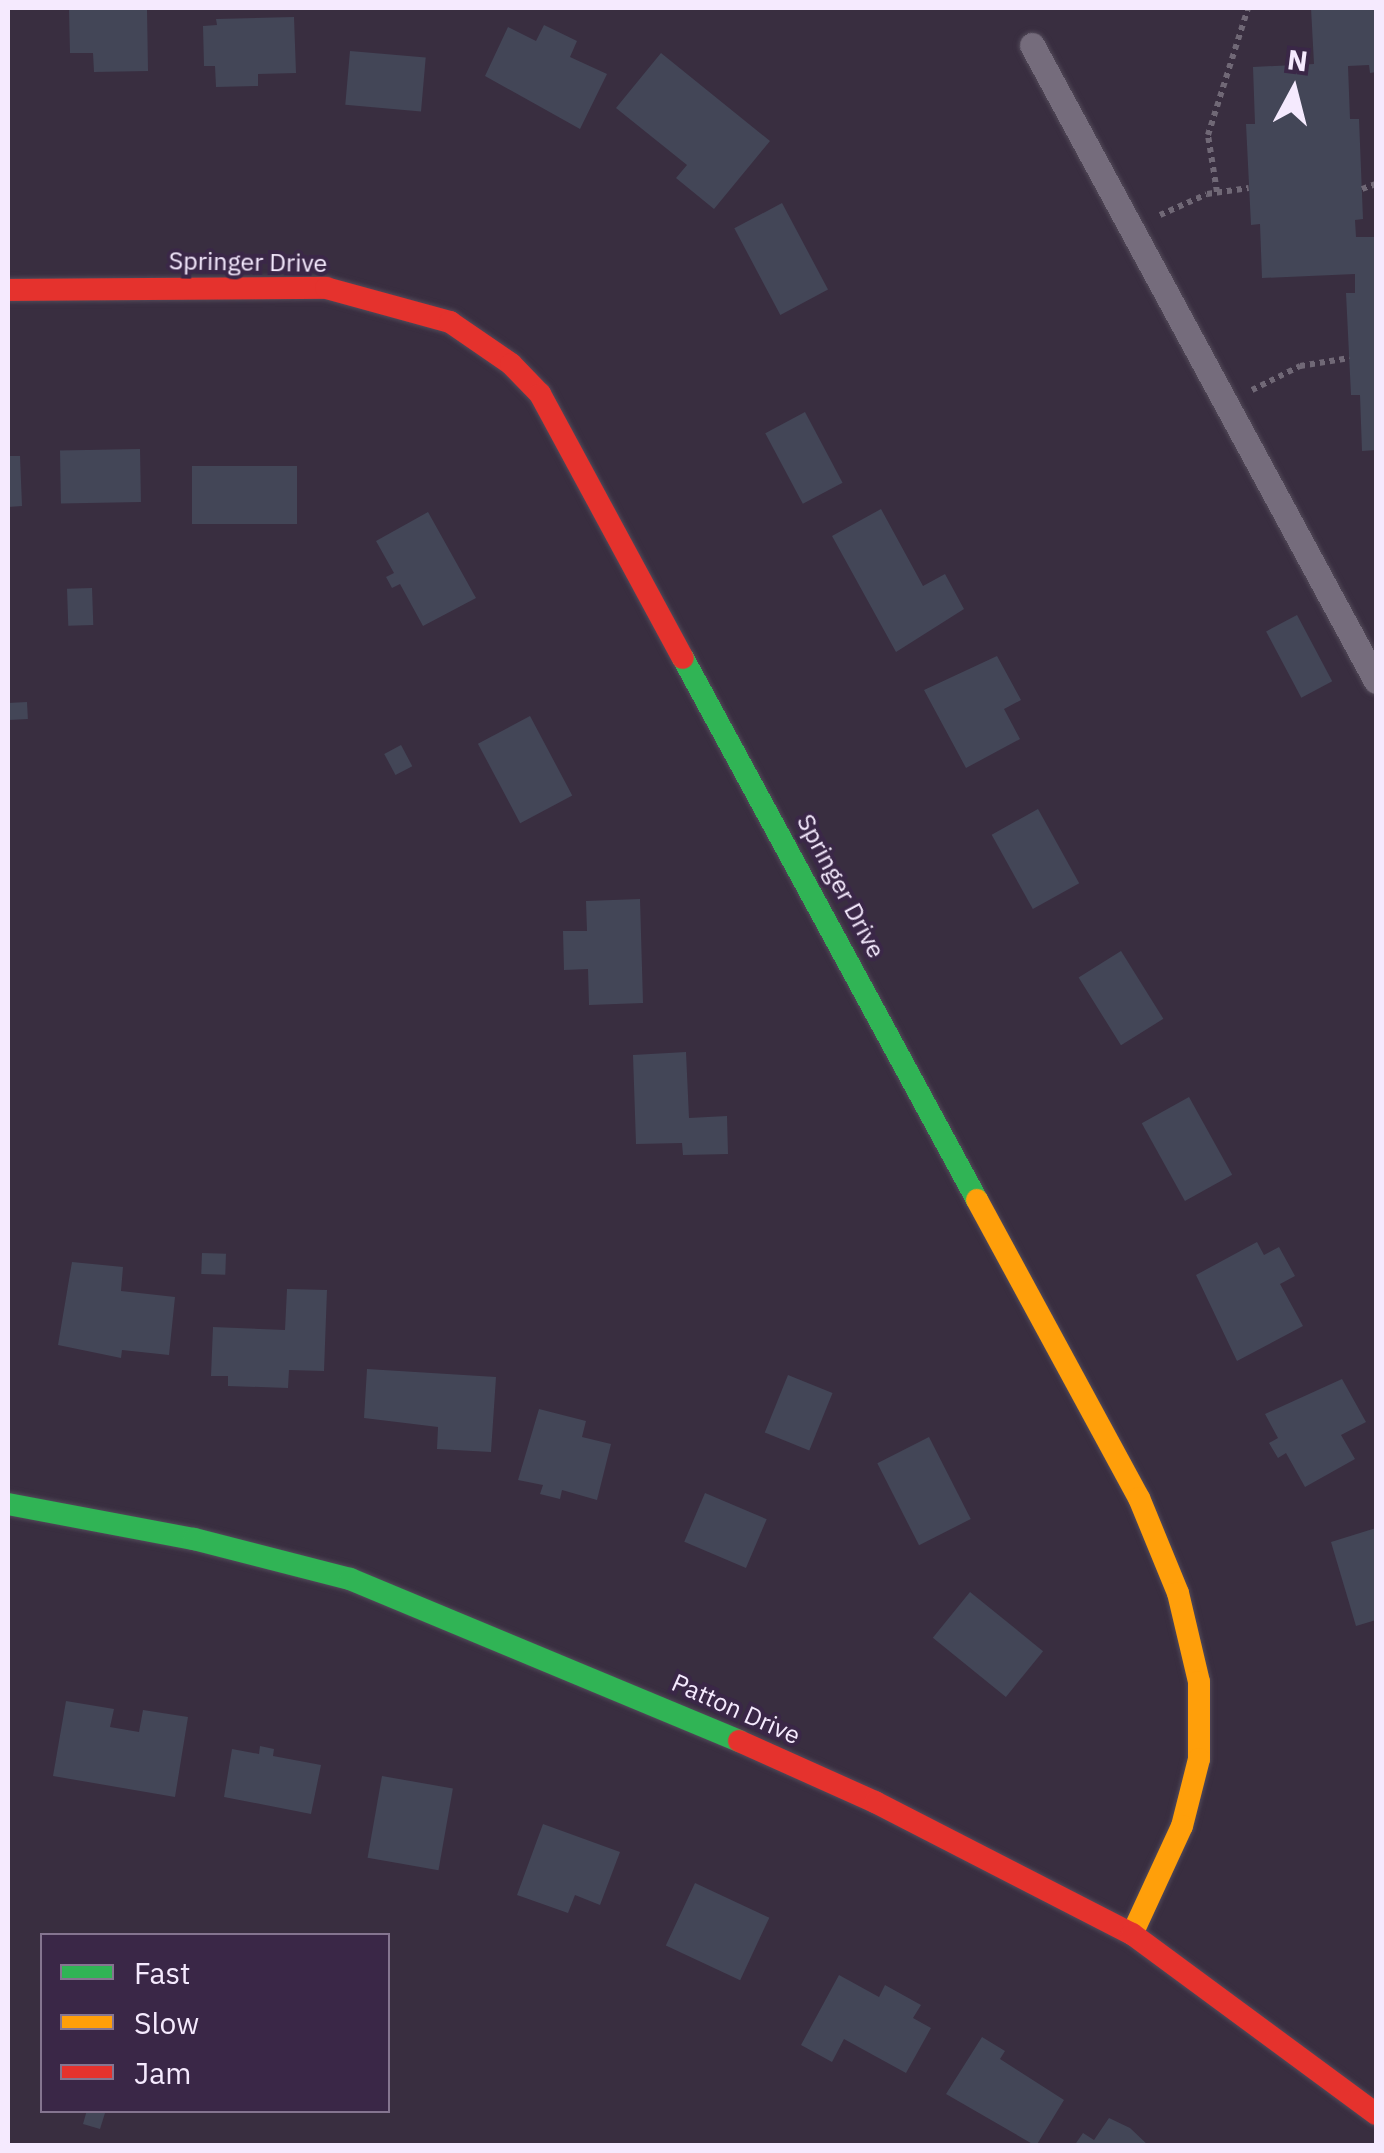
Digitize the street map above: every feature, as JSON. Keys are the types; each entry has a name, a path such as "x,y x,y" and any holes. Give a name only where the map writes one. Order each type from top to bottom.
{"street":[{"name":"Springer Drive","path":"8,290 326,288 450,322 511,364 540,394 1139,1498 1178,1592 1199,1682 1199,1760 1182,1826 1132,1934"},
{"name":"Patton Drive","path":"8,1504 228,1547 350,1579 450,1615 875,1802 1132,1934 1376,2114"}],"lane":[{"path":"1032,45 1373,668"}],"path":[{"path":"1216,192 1208,135 1248,8"},
{"path":"1362,190 1376,184"},
{"path":"1132,230 1216,192 1249,188"},
{"path":"1226,404 1300,366 1349,358"}],"building":[{"path":"69,8 147,8 148,71 94,72 93,53 70,53"},
{"path":"1311,8 1376,8 1376,72 1370,73 1369,65 1348,66 1350,119 1359,119 1363,219 1355,220 1356,237 1376,237 1376,450 1362,451 1360,395 1351,395 1346,293 1355,293 1355,274 1262,278 1260,224 1251,225 1246,124 1255,124 1253,67 1314,64"},
{"path":"294,17 296,73 258,74 258,86 216,87 215,66 204,66 203,26 217,25 216,19"},
{"path":"544,25 577,41 570,57 607,74 580,129 485,76 508,27 536,41"},
{"path":"350,51 426,58 421,111 345,105"},
{"path":"661,53 770,141 714,209 676,178 687,165 616,108"},
{"path":"782,203 828,290 780,315 734,228"},
{"path":"805,412 843,483 803,504 765,433"},
{"path":"140,449 141,502 61,503 60,450"},
{"path":"8,456 20,456 22,506 8,507"},
{"path":"192,466 297,466 297,524 192,524"},
{"path":"881,509 923,586 945,574 964,609 896,652 832,536"},
{"path":"428,512 476,598 423,626 400,584 392,588 386,577 394,573 376,541"},
{"path":"92,588 93,625 68,626 67,589"},
{"path":"1297,615 1332,681 1301,698 1266,631"},
{"path":"997,656 1021,700 1004,709 1020,739 966,768 924,690"},
{"path":"27,702 28,719 9,720 8,703"},
{"path":"530,716 572,795 520,823 478,744"},
{"path":"401,745 412,766 395,775 384,754"},
{"path":"1038,809 1079,883 1033,909 992,835"},
{"path":"640,899 643,1003 589,1005 588,969 564,970 563,931 587,931 586,901"},
{"path":"1121,951 1163,1019 1121,1045 1079,977"},
{"path":"686,1052 689,1118 727,1116 728,1154 683,1155 682,1143 636,1144 633,1055"},
{"path":"1189,1097 1232,1175 1185,1201 1142,1123"},
{"path":"1257,1242 1264,1255 1279,1247 1295,1276 1280,1284 1303,1326 1237,1361 1196,1275"},
{"path":"202,1253 226,1254 225,1275 201,1274"},
{"path":"72,1262 123,1267 121,1291 175,1297 169,1355 122,1350 121,1358 58,1345"},
{"path":"287,1289 327,1290 324,1371 289,1370 288,1388 228,1386 228,1376 211,1376 213,1327 285,1330"},
{"path":"367,1369 496,1377 491,1452 437,1449 438,1427 364,1418"},
{"path":"788,1375 833,1393 809,1450 765,1432"},
{"path":"1342,1379 1366,1422 1341,1435 1355,1459 1305,1487 1286,1453 1278,1458 1269,1443 1278,1438 1265,1414"},
{"path":"539,1409 586,1421 582,1437 611,1444 597,1500 562,1490 560,1499 540,1494 543,1485 518,1480"},
{"path":"929,1437 971,1519 919,1545 877,1463"},
{"path":"705,1493 767,1519 746,1568 684,1542"},
{"path":"1376,1528 1376,1620 1356,1626 1331,1542"},
{"path":"970,1592 1043,1651 1006,1697 933,1638"},
{"path":"66,1701 114,1709 110,1727 139,1732 143,1710 188,1717 175,1797 53,1776"},
{"path":"260,1746 274,1749 273,1756 321,1765 311,1814 224,1797 232,1749 259,1754"},
{"path":"382,1776 453,1789 438,1870 368,1858"},
{"path":"543,1824 620,1852 600,1905 575,1895 568,1913 517,1895"},
{"path":"695,1883 769,1918 740,1980 666,1946"},
{"path":"839,1975 879,1997 885,1985 921,2005 913,2018 931,2028 906,2073 844,2039 832,2062 801,2045"},
{"path":"982,2037 1005,2051 1000,2059 1064,2100 1036,2146 946,2094"},
{"path":"86,2113 105,2113 100,2129 83,2124"},
{"path":"1109,2118 1130,2128 1149,2146 1074,2146 1083,2133 1094,2140"}],"traffic: fast":[{"path":"683,658 977,1200"},
{"path":"8,1504 194,1539 350,1579 739,1741"}],"traffic: slow":[{"path":"977,1200 1139,1498 1178,1593 1199,1682 1199,1759 1182,1826 1132,1934"}],"traffic: jam":[{"path":"8,290 326,288 450,322 511,364 540,394 683,658"},
{"path":"739,1741 875,1802 1132,1934 1376,2114"}]}
